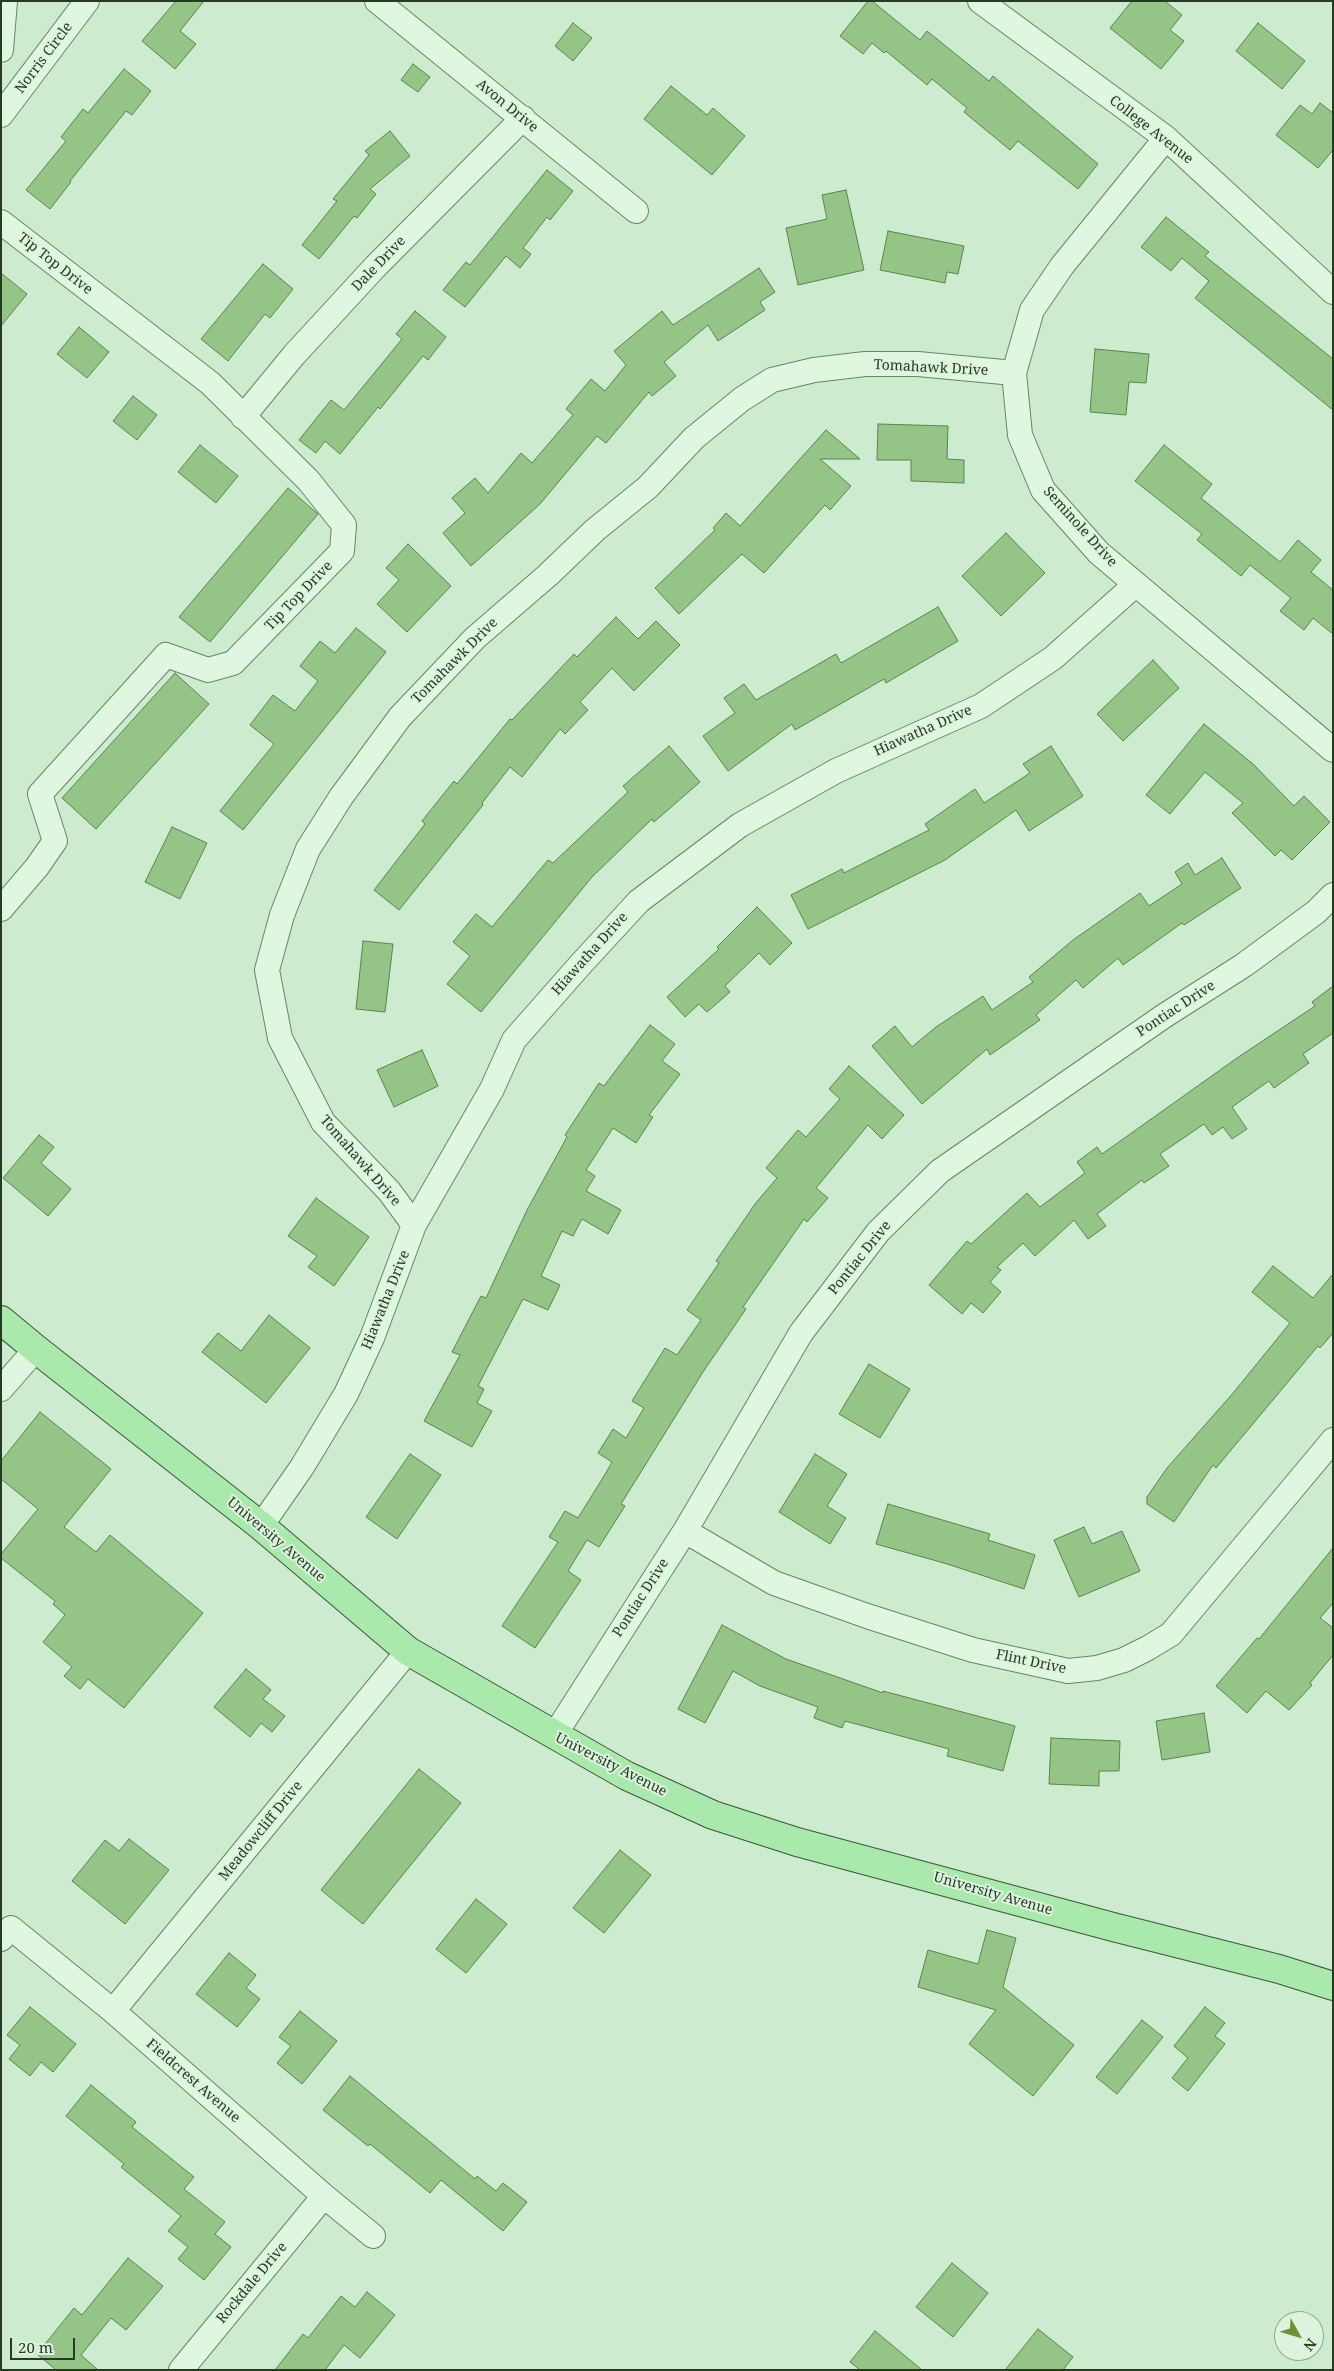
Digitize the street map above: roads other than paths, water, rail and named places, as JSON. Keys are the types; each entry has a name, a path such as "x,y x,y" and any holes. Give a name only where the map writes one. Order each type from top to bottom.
{"main road":[{"name":"University Avenue","path":"1,1320 261,1526 408,1651 627,1776 713,1815 797,1842 954,1882 1113,1927 1279,1969 1333,1986"}],"street":[{"path":"1,50 5,1"},
{"name":"Norris Circle","path":"1,115 87,1"},
{"name":"Avon Drive","path":"377,1 636,211"},
{"name":"College Avenue","path":"980,1 1007,9 1166,138 1333,292"},
{"name":"Dale Drive","path":"243,417 294,355 375,267 523,118"},
{"name":"Seminole Drive","path":"1166,138 1062,266 1032,310 1014,373 1020,436 1043,490 1099,553 1333,750"},
{"name":"Tip Top Drive","path":"1,222 210,383 308,480 344,525 342,552 233,663 208,670 166,655 40,794 55,840 37,867 1,909"},
{"name":"Tomahawk Drive","path":"414,1224 388,1191 323,1122 280,1038 267,970 282,915 308,849 341,797 400,717 474,638 548,576 594,530 648,487 694,438 742,399 772,380 814,370 865,364 918,364 1014,373"},
{"name":"Hiawatha Drive","path":"261,1526 302,1467 346,1394 372,1338 414,1224 492,1089 514,1040 580,964 639,901 740,825 836,771 981,706 1053,658 1135,585"},
{"name":"Pontiac Drive","path":"554,1736 619,1631 685,1531 801,1332 878,1232 940,1171 1156,1022 1244,965 1316,912 1333,895"},
{"path":"1,1389 36,1349"},
{"name":"Flint Drive","path":"685,1531 774,1583 867,1616 973,1650 1068,1671 1097,1668 1124,1660 1171,1634 1333,1440"},
{"name":"Meadowcliff Drive","path":"113,2011 408,1651"},
{"name":"Fieldcrest Avenue","path":"6,1934 113,2011 324,2196 373,2236"},
{"name":"Rockdale Drive","path":"181,2370 324,2196"}]}
